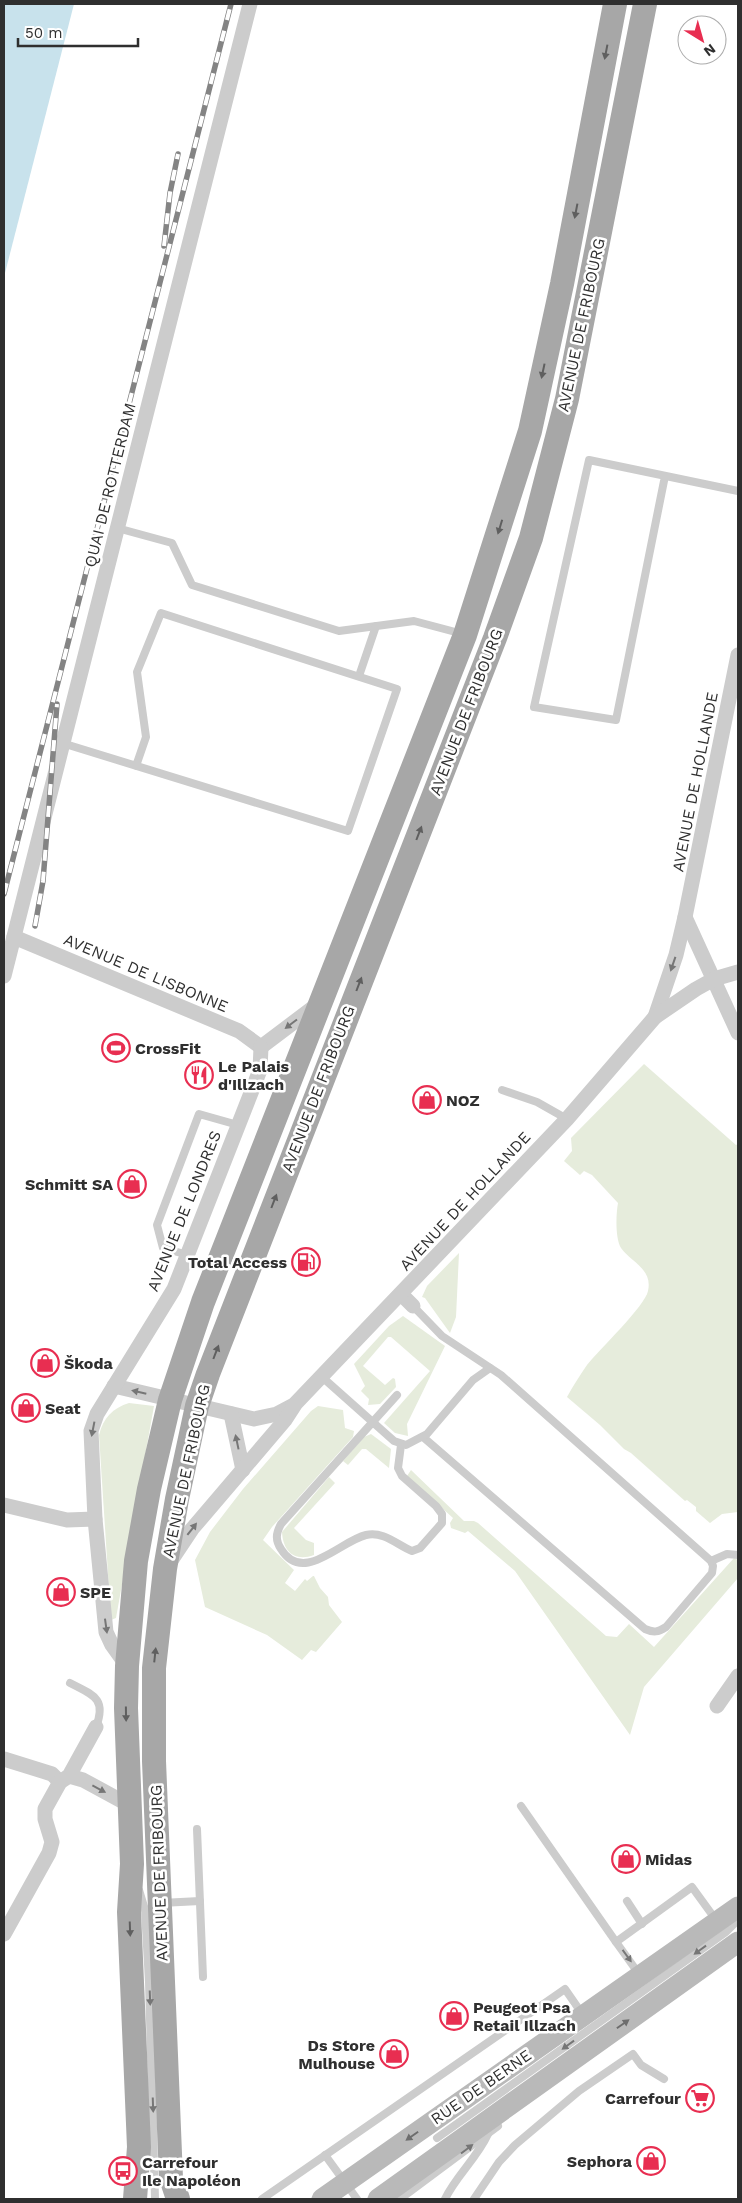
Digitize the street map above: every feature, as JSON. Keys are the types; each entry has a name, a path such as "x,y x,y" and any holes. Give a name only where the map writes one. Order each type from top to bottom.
{"main road":[{"name":"AVENUE DE FRIBOURG","path":"135,2199 140,2147 129,1912 132,1864 126,1666 136,1561 149,1490 170,1400 203,1302 465,635 530,432 562,284 615,4"},
{"name":"AVENUE DE FRIBOURG","path":"178,2199 171,2178 154,1761 154,1668 165,1570 177,1498 198,1406 257,1245 496,638 531,538 567,399 645,4"},
{"name":"RUE DE BERNE","path":"322,2199 352,2191 583,2015 738,1907"},
{"name":"RUE DE BERNE","path":"378,2199 738,1942"}],"street":[{"name":"QUAI DE ROTTERDAM","path":"4,976 250,4"},
{"name":"AVENUE DE HOLLANDE","path":"655,1018 676,955 685,917 738,655"},
{"path":"685,917 738,1033"},
{"name":"AVENUE DE LISBONNE","path":"14,937 240,1031 262,1047"},
{"name":"AVENUE DE HOLLANDE","path":"165,1570 192,1530 296,1404 567,1119 655,1018 696,989 714,979 738,972"},
{"path":"262,1047 320,1002"},
{"name":"AVENUE DE LONDRES","path":"126,1666 112,1646 106,1632 95,1519 91,1432 97,1414 174,1289 260,1070 262,1047"},
{"path":"401,1294 413,1306"},
{"name":"AVENUE DE HOLLANDE","path":"114,1386 254,1419 263,1418 296,1404"},
{"path":"231,1414 243,1470"},
{"path":"4,1505 67,1520 95,1519"},
{"path":"717,1706 738,1676"},
{"path":"4,1934 49,1853 52,1842 45,1819 45,1809 96,1727"},
{"path":"4,1759 64,1779 83,1780 129,1805"}],"lane":[{"path":"665,476 616,720 534,707 589,460 738,491"},
{"path":"117,528 172,543 192,585 339,631 414,621 465,635"},
{"path":"62,743 136,766 348,831 397,689 161,613 137,672 146,737 136,766"},
{"path":"359,676 376,626"},
{"path":"502,1090 537,1102 567,1119"},
{"path":"188,1255 164,1248 157,1225 199,1114 238,1125"},
{"path":"413,1306 442,1336 501,1375 710,1561 713,1566 709,1578 660,1632 653,1633 645,1630 423,1437"},
{"path":"322,1377 394,1442 406,1445 423,1437 473,1380 490,1368"},
{"path":"397,1395 281,1524 277,1531 277,1542 283,1552 292,1561 304,1564 314,1561 366,1535 388,1537 412,1551 420,1548 442,1523 442,1514 436,1506 402,1476 398,1468 401,1445"},
{"path":"710,1561 728,1554 738,1555"},
{"path":"70,1683 91,1694 100,1704 102,1710 96,1727"},
{"path":"521,1806 641,1976"},
{"path":"198,1829 202,1977"},
{"path":"132,1864 145,1910 156,2199"},
{"path":"616,1942 692,1887 717,1922"},
{"path":"160,1903 200,1900"},
{"path":"626,1900 642,1924"},
{"path":"437,2138 726,1932 738,1920"},
{"path":"262,2199 565,1989 583,2015"},
{"path":"474,2199 515,2144 579,2091 632,2054 641,2065 664,2079"},
{"path":"516,2110 541,2082"},
{"path":"400,2199 503,2122"},
{"path":"445,2199 482,2148 488,2133"},
{"path":"325,2155 352,2191"}],"green space":[{"path":"644,1064 736,1145 738,1144 738,1512 722,1514 710,1523 696,1511 696,1507 687,1500 685,1501 624,1449 600,1425 567,1397 587,1365 639,1307 648,1291 649,1283 644,1271 625,1253 619,1244 616,1226 618,1203 592,1175 584,1171 580,1175 564,1161 572,1151 571,1138"},
{"path":"459,1253 456,1317 450,1333 425,1298 422,1297 427,1286"},
{"path":"403,1316 445,1346 407,1424 408,1436 395,1433 384,1423 430,1371 391,1337 388,1337 363,1366 385,1385 393,1378 395,1379 396,1387 380,1404 368,1405 369,1399 361,1391 365,1386 354,1364 389,1326"},
{"path":"129,1403 154,1406 116,1618 111,1620 99,1435 106,1419 118,1408"},
{"path":"318,1406 343,1410 345,1428 354,1431 353,1437 272,1527 263,1540 294,1570 285,1583 295,1591 305,1579 307,1581 314,1576 320,1588 328,1597 329,1605 342,1622 316,1652 311,1650 302,1660 267,1635 205,1607 195,1560 210,1532 243,1489 311,1411"},
{"path":"371,1434 391,1449 389,1468 366,1449 362,1449 348,1465 343,1461 364,1437"},
{"path":"411,1470 464,1521 478,1523 606,1636 617,1637 629,1624 654,1647 734,1558 738,1560 738,1578 644,1687 630,1735 515,1571 468,1531 465,1533 451,1528 450,1523 453,1518 407,1476"},
{"path":"329,1477 335,1483 294,1528 306,1540 314,1543 314,1555 301,1557 291,1554 285,1545 282,1532"}],"water":[{"path":"4,4 74,4 4,277"}],"railway":[{"path":"4,894 231,4"},
{"path":"164,246 170,193 178,154"},
{"path":"35,926 43,881 57,704"}],"place":[{"name":"CrossFit","path":"116,1048"},
{"name":"Le Palais d'Illzach","path":"199,1075"},
{"name":"NOZ","path":"427,1100"},
{"name":"Schmitt SA","path":"132,1184"},
{"name":"Total Access","path":"306,1262"},
{"name":"Škoda","path":"45,1363"},
{"name":"Seat","path":"26,1408"},
{"name":"SPE","path":"61,1592"},
{"name":"Midas","path":"626,1859"},
{"name":"Peugeot Psa Retail Illzach","path":"454,2016"},
{"name":"Ds Store Mulhouse","path":"394,2054"},
{"name":"Carrefour","path":"700,2098"},
{"name":"Sephora","path":"651,2161"},
{"name":"Carrefour Ile Napoléon","path":"123,2171"}]}
